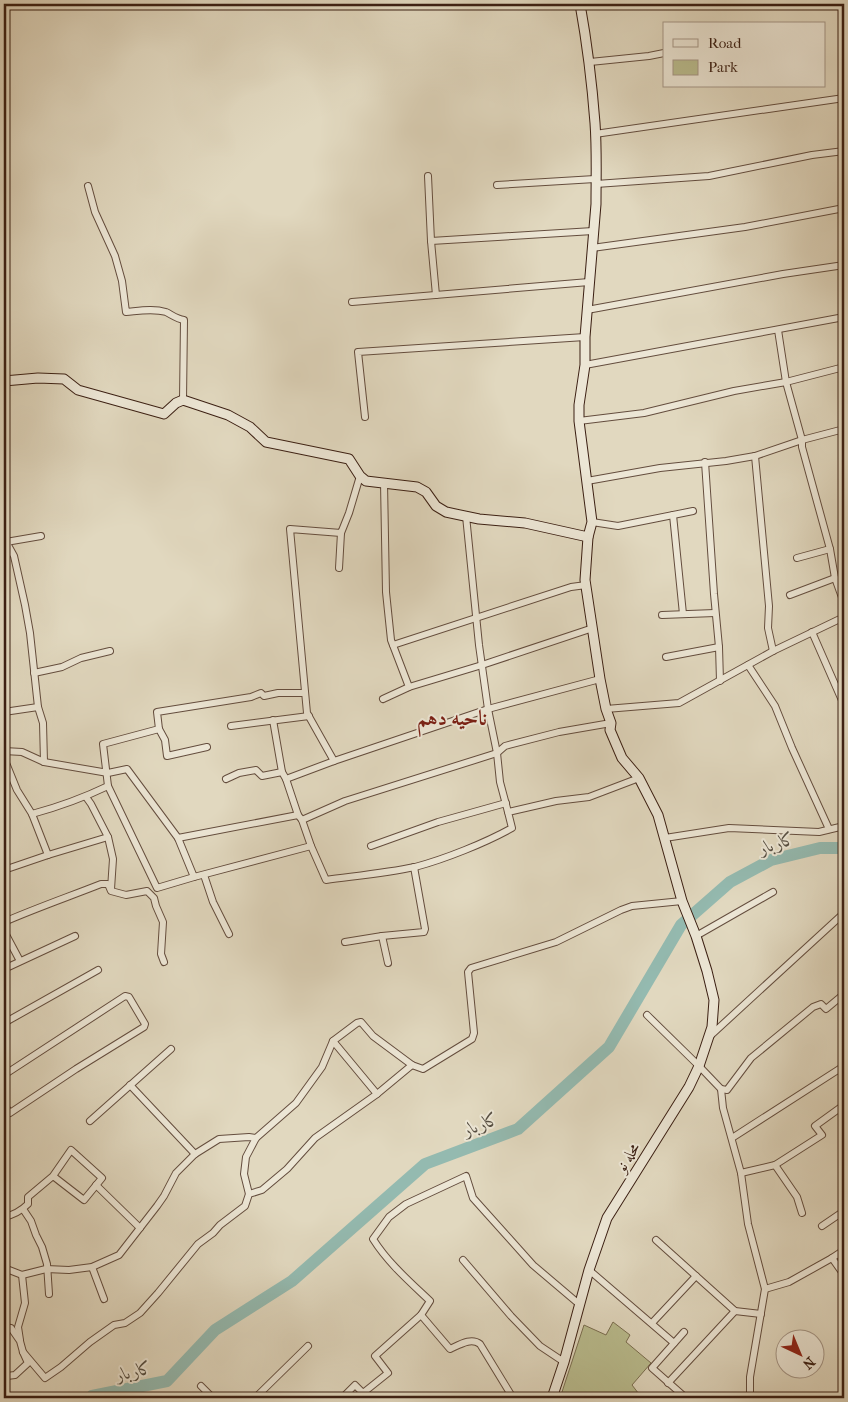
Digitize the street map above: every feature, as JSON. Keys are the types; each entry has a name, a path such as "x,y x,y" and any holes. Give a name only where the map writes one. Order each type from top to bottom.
{"street":[{"path":"580,4 590,62 595,134 596,204 585,337 585,365 579,405 579,421 592,522 618,526 693,511"},
{"path":"590,62 663,53"},
{"path":"595,134 844,98"},
{"path":"497,185 709,176 812,155 844,151"},
{"path":"428,176 436,295"},
{"path":"88,186 95,212 115,256 122,281 126,312 151,310 165,312 177,319 184,320 183,400"},
{"path":"592,248 746,227 844,208"},
{"path":"431,241 594,231"},
{"path":"587,310 844,265"},
{"path":"352,302 589,282"},
{"path":"585,365 844,317"},
{"path":"778,330 786,382 802,440 808,473 830,549 835,578 844,603"},
{"path":"365,416 358,352 585,337"},
{"path":"579,421 644,413 734,391 786,382 844,367"},
{"path":"4,381 38,378 64,379 78,390 164,414 176,403 183,400 228,415 250,427 266,442 350,459 360,476 366,481 418,487 426,492 436,506 446,512 479,520 525,523 588,537"},
{"path":"587,481 660,468 755,456 802,440 844,429"},
{"path":"755,456 768,606 768,628 773,651"},
{"path":"705,462 720,681"},
{"path":"338,568 341,533 360,476"},
{"path":"384,482 386,592 391,640 410,687"},
{"path":"674,515 683,614"},
{"path":"273,720 282,772 326,880 414,867 445,858 512,828 500,782 497,753 488,709 476,618 466,516"},
{"name":"محله نو","path":"552,1398 564,1362 589,1270 607,1218 689,1087 699,1066 712,1027 714,1000 707,970 683,902 658,815 639,778 622,758 610,730 611,723 600,679 586,586 588,537 592,522"},
{"path":"334,761 307,714 290,529 341,533"},
{"path":"41,536 4,540 14,556 25,605 38,707 43,723 44,762"},
{"path":"797,558 830,549"},
{"path":"790,595 835,578"},
{"path":"393,645 570,588 586,586"},
{"path":"662,615 715,613"},
{"path":"606,709 679,703 773,651 844,617"},
{"path":"383,699 410,687 593,628"},
{"path":"812,632 841,690 844,705"},
{"path":"666,657 719,647"},
{"path":"34,672 62,667 82,658 110,652"},
{"path":"748,665 775,706 829,829"},
{"path":"286,779 488,709 600,679"},
{"path":"208,747 167,756 165,740 159,729 157,712 250,697 261,693 264,696 278,693 305,693"},
{"path":"4,712 38,707"},
{"path":"231,726 309,716"},
{"path":"178,838 300,817 497,753 505,746 559,732 611,723"},
{"path":"159,729 103,744 108,773 108,786 157,888 311,846"},
{"path":"4,751 22,752 44,762 108,773 128,769 178,838 194,877"},
{"path":"4,758 17,790 32,814 48,855"},
{"path":"226,779 239,773 256,770 262,776 282,772"},
{"path":"508,812 556,801 589,797 639,778"},
{"path":"32,814 86,797 108,786"},
{"path":"86,797 108,837 113,859 111,891"},
{"path":"371,846 438,822 506,803"},
{"path":"665,838 729,828 819,832 844,826"},
{"path":"4,870 108,837"},
{"path":"344,942 421,932 425,929 414,867"},
{"path":"204,874 213,902 229,934"},
{"path":"4,922 43,905 101,884 108,884 111,891"},
{"path":"111,891 126,895 147,891 154,898 163,922 161,954 164,962"},
{"path":"696,936 773,892"},
{"path":"23,1352 45,1378 62,1367 90,1342 114,1325 125,1323 140,1313 198,1244 245,1206 249,1194 244,1174 246,1157 256,1138 296,1103 322,1067 332,1041 359,1022 373,1036 412,1065 423,1069 472,1039 474,1034 468,972 471,968 556,942 632,906 683,902"},
{"path":"709,1037 844,913"},
{"path":"4,931 20,961"},
{"path":"4,969 75,936"},
{"path":"382,936 388,963"},
{"path":"4,1023 98,970"},
{"path":"647,1015 721,1089 727,1090 751,1058 813,1007 821,1004 826,1009 844,994"},
{"path":"4,1075 125,996 129,997 145,1024 144,1027 10,1113 4,1105"},
{"path":"332,1041 377,1094"},
{"path":"90,1122 171,1049"},
{"path":"249,1194 262,1190 287,1169 315,1138 377,1094 412,1065"},
{"path":"732,1138 844,1066"},
{"path":"130,1085 195,1154"},
{"path":"721,1089 722,1108 741,1173 748,1224 765,1289 750,1377 750,1398"},
{"path":"741,1173 775,1165 822,1135 815,1126 844,1105"},
{"path":"4,1268 22,1275 46,1269 68,1270 92,1266 119,1255 164,1196 176,1173 195,1154 220,1139 256,1138"},
{"path":"4,1212 4,1216 11,1216 23,1209 28,1204 28,1197 53,1176 71,1150 102,1178 84,1200 53,1176"},
{"path":"775,1165 797,1197 802,1213"},
{"path":"342,1398 355,1385 363,1393 388,1373 376,1356 421,1315 430,1301 399,1272 372,1239 389,1217 406,1204 466,1176 473,1198 533,1265 579,1304"},
{"path":"96,1185 140,1228"},
{"path":"23,1209 31,1221 42,1247 47,1264 48,1294"},
{"path":"822,1226 844,1211"},
{"path":"656,1240 734,1311 761,1314"},
{"path":"765,1289 789,1282 844,1250"},
{"path":"832,1258 844,1275"},
{"path":"463,1260 511,1316 540,1346 564,1362"},
{"path":"92,1266 104,1299"},
{"path":"589,1270 674,1343"},
{"path":"4,1379 7,1376 15,1375 28,1363 20,1342 18,1327 24,1304 22,1275"},
{"path":"652,1323 696,1276"},
{"path":"668,1383 734,1311"},
{"path":"421,1315 450,1349 472,1340 480,1344 513,1398"},
{"path":"4,1327 11,1328 20,1342"},
{"path":"684,1332 652,1368 686,1398"},
{"path":"255,1398 308,1346"},
{"path":"200,1386 213,1398"}],"green space":[{"path":"613,1322 630,1335 626,1342 651,1363 632,1385 642,1398 560,1398 584,1325 606,1335"}],"waterway":[{"name":"کاربار","path":"90,1398 92,1396 167,1381 215,1330 292,1281 425,1164 518,1129 609,1047 681,925 730,882 771,860 820,848 844,848"}],"district":[{"name":"ناحیه دهم","path":"452,718"}]}
